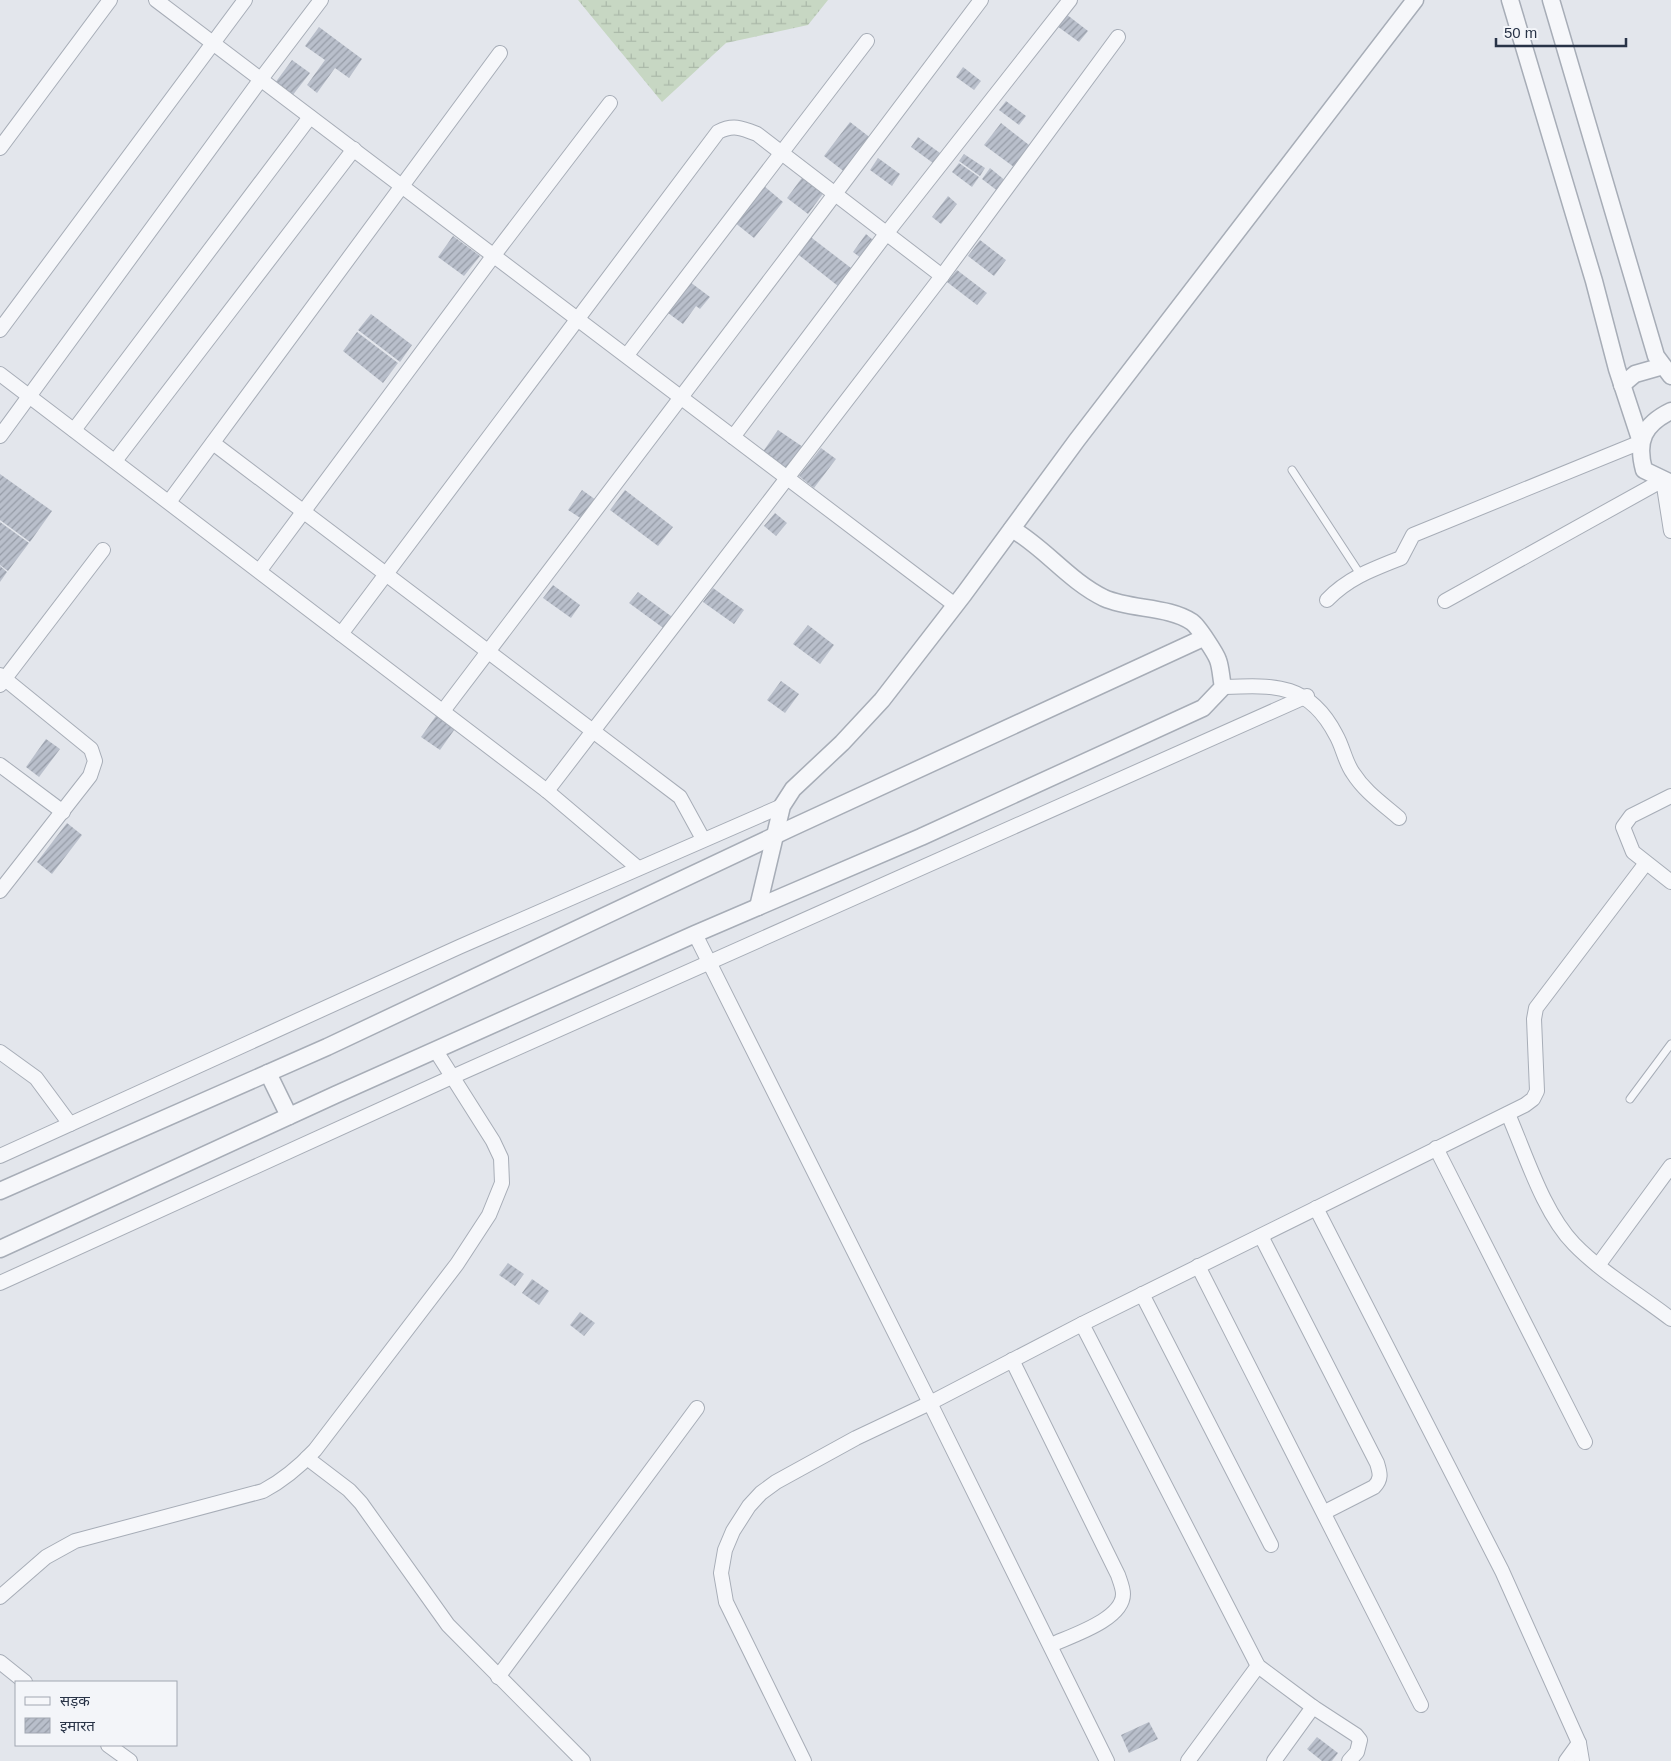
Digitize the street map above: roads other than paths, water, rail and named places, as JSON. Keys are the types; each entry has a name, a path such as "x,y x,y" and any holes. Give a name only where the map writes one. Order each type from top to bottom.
{"street":[{"path":"0,148 110,0"},
{"path":"156,0 628,355 955,605"},
{"path":"0,330 245,0"},
{"path":"0,436 260,79 321,0"},
{"path":"443,711 981,0"},
{"path":"733,437 886,234 1070,0"},
{"path":"758,906 782,806 805,777 842,744 876,707 955,605 1077,440 1415,0"},
{"path":"1510,0 1594,281 1622,385 1641,442"},
{"path":"1551,0 1656,356 1668,368"},
{"path":"547,791 942,276 1118,37"},
{"path":"628,355 867,41"},
{"path":"169,502 500,54"},
{"path":"260,570 494,255 610,103"},
{"path":"74,430 310,116"},
{"path":"341,634 718,132 728,127 741,127 757,134 942,276"},
{"path":"115,461 354,150"},
{"path":"1622,385 1635,374 1668,368"},
{"path":"0,374 260,570 547,791 638,868"},
{"path":"1667,482 1644,470 1640,456 1641,442 1647,428 1657,417 1671,411"},
{"path":"1327,600 1340,586 1360,574 1401,558 1413,535 1641,442"},
{"path":"213,443 680,797 703,839"},
{"path":"1667,482 1671,531"},
{"path":"1445,601 1667,482"},
{"path":"1012,529 1026,537 1083,585 1102,597 1120,604 1160,611 1194,623 1218,660 1223,686"},
{"path":"0,891 90,776 95,762 91,750 2,680 103,550"},
{"path":"0,1191 327,1048 776,835 1204,638"},
{"path":"0,1249 289,1116 694,934 921,837 1203,708 1223,686 1267,685 1306,696 1336,734 1351,771 1360,784 1399,818"},
{"path":"0,1284 452,1077 1306,696"},
{"path":"0,765 63,812"},
{"path":"1671,796 1631,816 1623,827 1633,852 1671,882"},
{"path":"0,1156 638,868 782,806"},
{"path":"804,1761 726,1602 721,1573 725,1550 732,1531 760,1493 776,1482 856,1438 930,1403 1198,1266 1508,1114 1533,1099 1537,1090 1534,1019 1539,1003 1646,863"},
{"path":"694,934 930,1403 1107,1761"},
{"path":"0,1596 46,1557 75,1541 263,1491 280,1483 307,1458 457,1264 497,1199 502,1183 501,1158 493,1141 436,1051"},
{"path":"0,1052 36,1078 70,1124"},
{"path":"268,1073 289,1116"},
{"path":"1508,1114 1556,1220 1573,1243 1671,1319"},
{"path":"1436,1148 1585,1442"},
{"path":"1599,1264 1671,1166"},
{"path":"1316,1208 1502,1572 1579,1743 1582,1761"},
{"path":"1261,1236 1377,1463 1380,1474 1379,1482 1374,1487 1325,1512"},
{"path":"1198,1266 1422,1705"},
{"path":"1142,1294 1271,1545"},
{"path":"1082,1324 1258,1666 1314,1708 1356,1734 1360,1740 1357,1752 1349,1761"},
{"path":"1012,1360 1118,1575 1123,1594 1116,1612 1107,1619 1051,1646"},
{"path":"498,1677 697,1408"},
{"path":"307,1458 349,1490 361,1503 448,1625 583,1761"},
{"path":"0,1662 24,1681"},
{"path":"1188,1761 1258,1666"},
{"path":"1274,1761 1314,1708"},
{"path":"1566,1761 1579,1743"},
{"path":"109,1746 130,1761"}],"lane":[{"path":"1292,470 1360,574"},
{"path":"1630,1099 1671,1044"}]}
